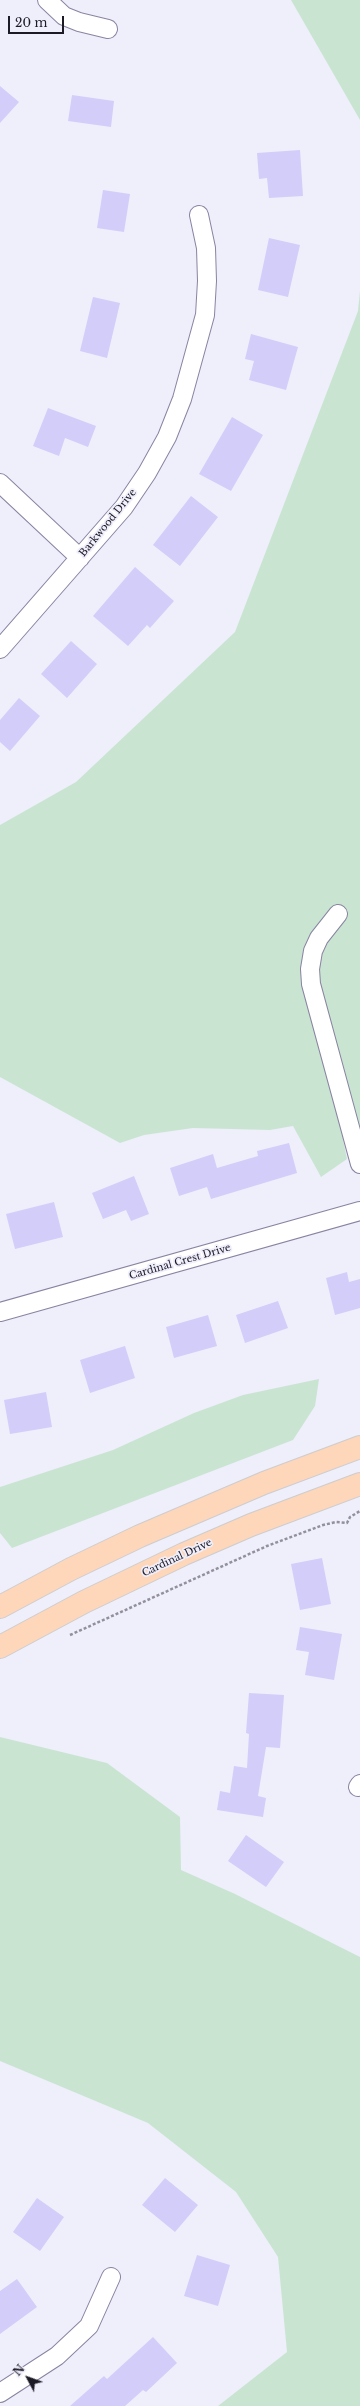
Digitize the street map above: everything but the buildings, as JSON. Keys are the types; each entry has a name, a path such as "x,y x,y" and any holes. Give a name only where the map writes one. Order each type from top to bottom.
{"main road":[{"path":"0,1607 71,1569 140,1536 264,1483 360,1447"},
{"name":"Cardinal Drive","path":"0,1647 84,1602 184,1554 251,1525 360,1484"}],"street":[{"path":"47,0 64,16 79,22 108,29"},
{"name":"Barkwood Drive","path":"0,649 124,507 147,473 167,437 182,399 205,315 208,281 206,248 199,215"},
{"path":"0,483 80,558"},
{"path":"338,914 319,938 313,951 310,969 311,984 360,1164"},
{"name":"Cardinal Crest Drive","path":"0,1312 360,1211"},
{"path":"0,2393 57,2356 89,2326 111,2277"}],"path":[{"path":"68,1635 267,1546 328,1523 347,1523 350,1517 360,1511"}],"green space":[{"path":"291,0 360,0 360,120"},
{"path":"360,291 360,1148 343,1139 347,1159 321,1177 293,1126 270,1130 193,1128 144,1135 120,1143 0,1077 0,825 76,782 235,632 358,311"},
{"path":"319,1379 315,1406 293,1440 12,1548 0,1533 0,1487 113,1450 194,1413 243,1395"},
{"path":"0,1737 107,1763 180,1817 181,1870 235,1894 360,1957 360,2406 218,2406 287,2352 278,2257 236,2192 148,2123 0,2061"}]}
